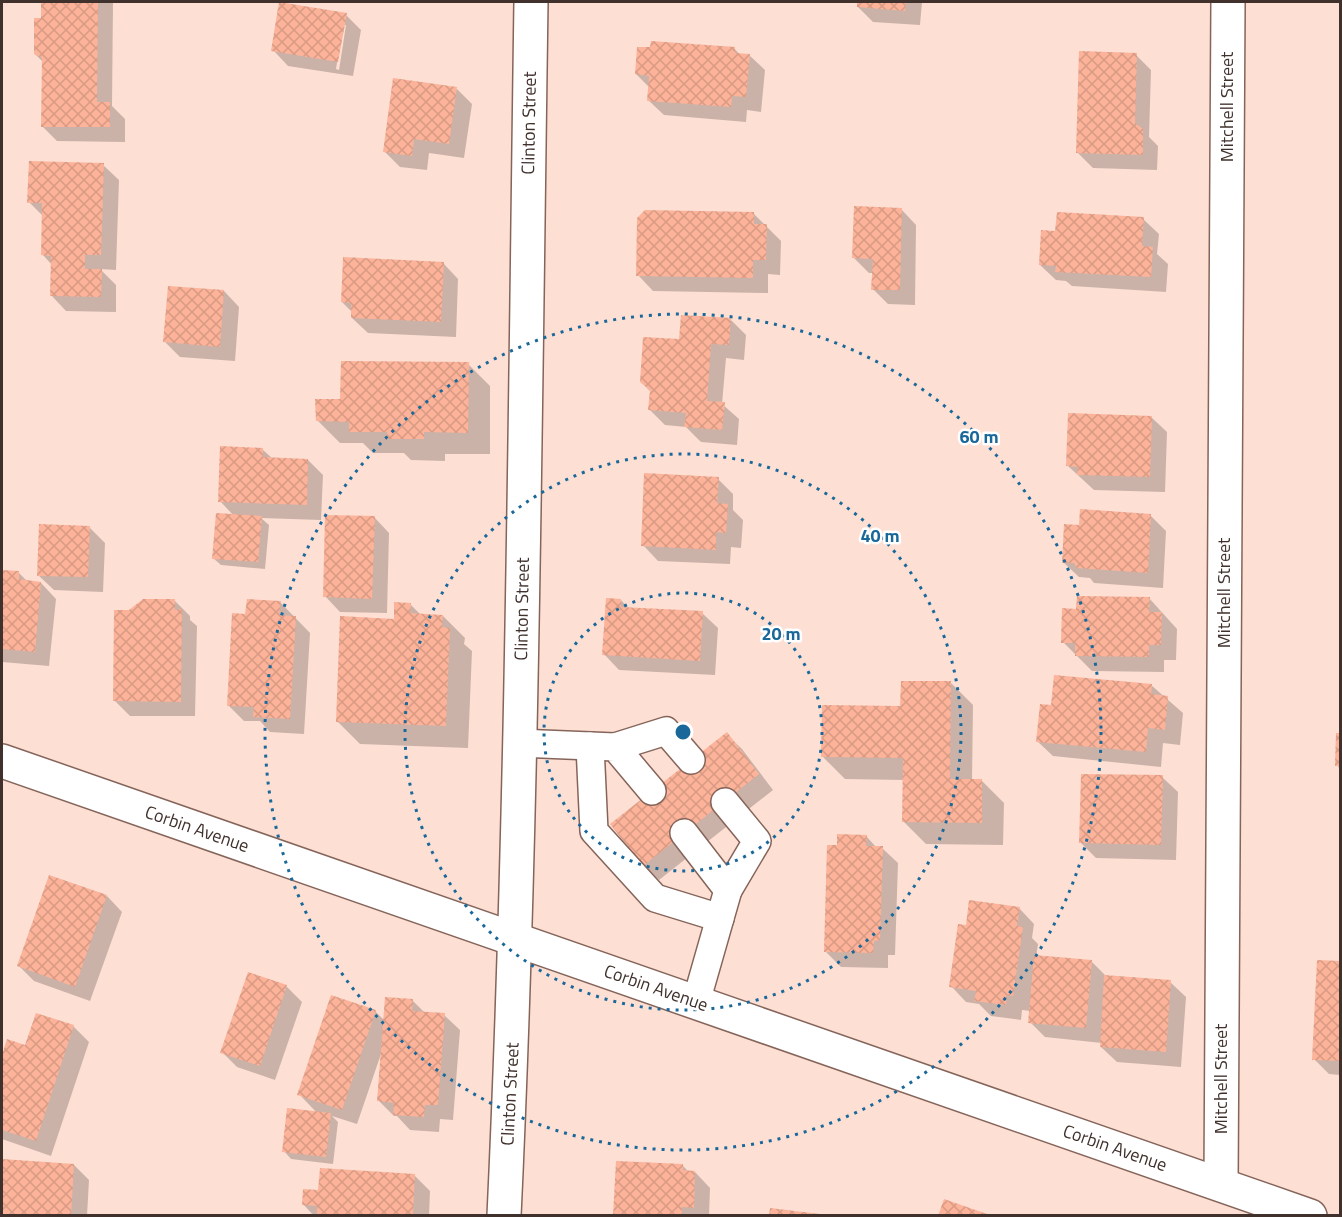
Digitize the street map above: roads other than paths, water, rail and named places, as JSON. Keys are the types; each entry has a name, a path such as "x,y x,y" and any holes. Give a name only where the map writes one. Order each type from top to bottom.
{"street":[{"name":"Clinton Street","path":"504,1215 513,1025 513,939 522,616 531,2"},
{"name":"Mitchell Street","path":"1221,1184 1228,2"},
{"name":"Corbin Avenue","path":"2,761 1310,1215"}],"lane":[{"path":"518,743 602,746 666,731 691,760"},
{"path":"602,746 652,791"},
{"path":"602,746 594,831 655,898 720,918"},
{"path":"696,1002 728,890 757,841 725,802"},
{"path":"684,833 728,890"}]}
